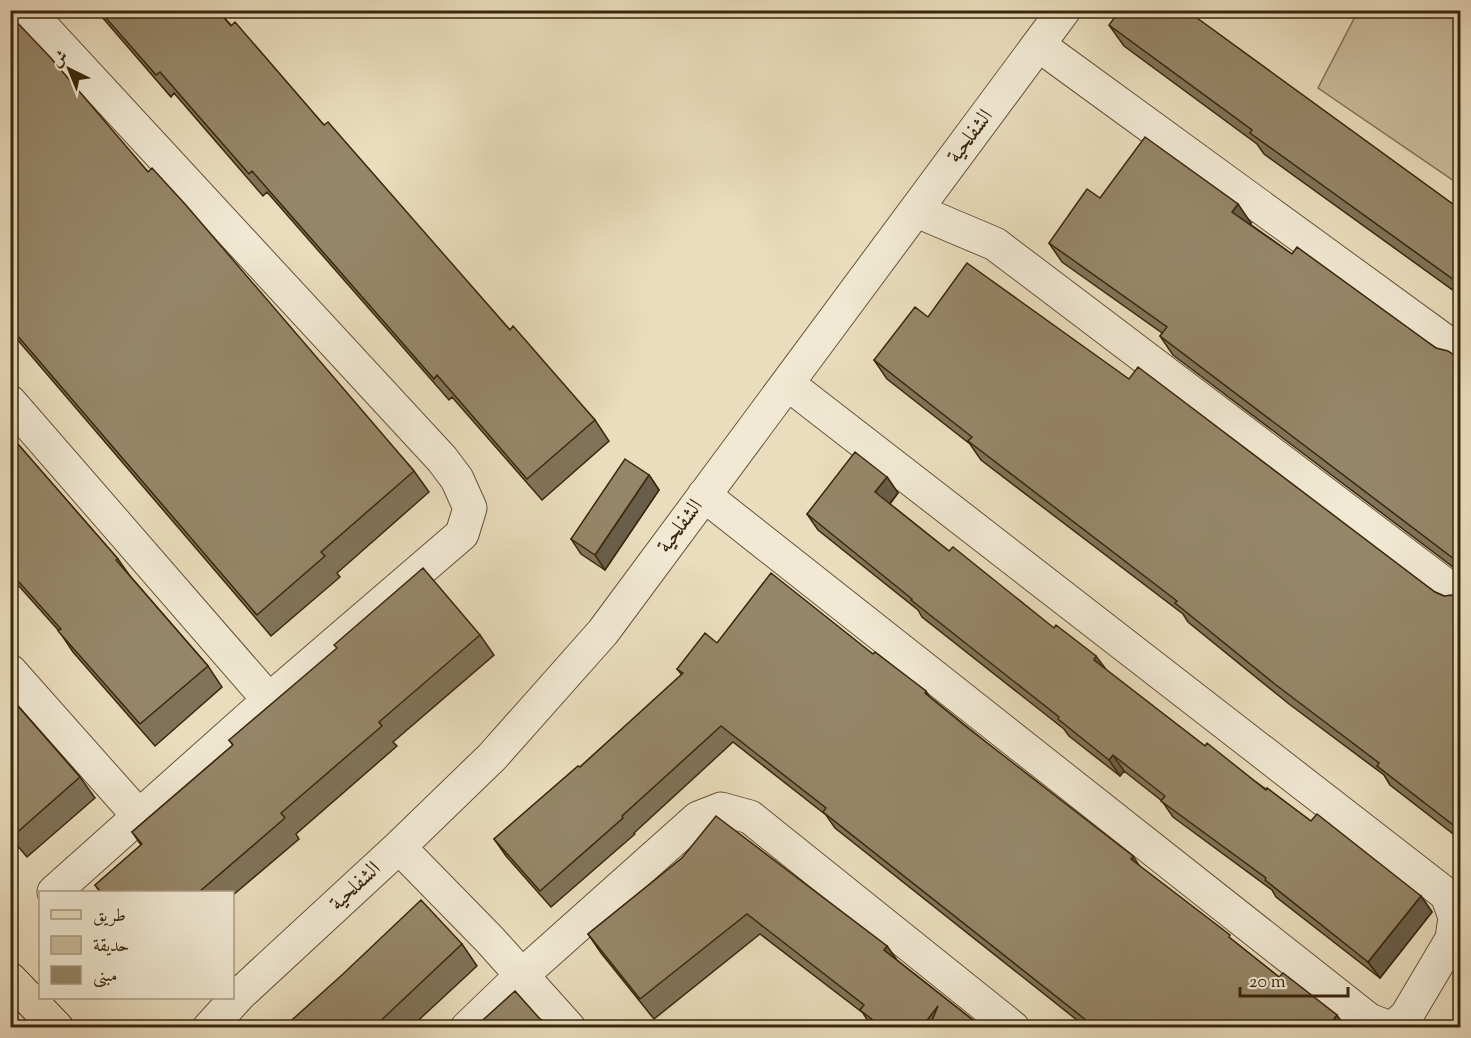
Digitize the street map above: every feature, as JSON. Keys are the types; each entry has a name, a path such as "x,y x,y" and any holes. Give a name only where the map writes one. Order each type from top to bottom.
{"main road":[{"path":"10,979 57,1028"}],"street":[{"path":"27,10 442,459 456,479 470,508 462,534 269,700 55,891"},
{"name":"الشفلحية","path":"209,1028 240,994 399,847 492,757 603,632 1064,10"},
{"path":"1040,45 1461,352"},
{"path":"917,211 995,244 1461,596"},
{"path":"704,495 1369,1020 1392,1028 1407,1015 1452,939 1455,917 1447,895 788,384"},
{"path":"10,402 269,700"},
{"path":"10,671 138,815"},
{"path":"467,1028 521,976 698,818 721,809 750,817 1013,1028"},
{"path":"399,847 490,940 569,1028"},
{"name":"الشفلحية","path":"234,998 240,994"},
{"name":"الشفلحية","path":"193,1028 233,999"}],"green space":[{"path":"1358,11 1460,11 1460,185 1318,88"}],"building":[{"path":"99,10 217,10 231,26 235,22 324,125 328,122 510,330 513,326 595,420 527,479 437,375 434,379 252,171 249,174 160,72 156,75"},
{"path":"1120,10 1186,10 1461,210 1461,285 1250,133 1252,130 1109,25"},
{"path":"10,15 50,57 148,172 152,168 185,204 414,471 321,552 325,556 257,615 10,327"},
{"path":"1145,137 1238,204 1232,212 1292,254 1297,247 1436,348 1448,351 1461,360 1461,565 1160,336 1167,327 1049,243 1087,189 1100,198"},
{"path":"967,263 1129,379 1138,367 1435,592 1444,596 1454,595 1461,589 1461,831 1377,766 1379,763 1276,685 1175,603 1177,601 968,441 972,437 874,360 915,307 928,317"},
{"path":"10,435 208,666 140,724 58,631 61,629 10,572"},
{"path":"855,452 887,477 875,492 949,551 953,547 1054,628 1056,625 1096,656 1094,660 1205,746 1207,743 1266,790 1267,788 1311,821 1317,814 1421,896 1368,962 1265,880 1266,878 1161,801 1165,796 1113,755 1109,760 807,514"},
{"path":"625,459 649,475 595,555 571,539"},
{"path":"423,568 480,635 379,722 382,726 281,813 285,818 200,891 100,891 95,885 142,844 132,832 233,745 229,740 337,648 334,645"},
{"path":"771,573 873,654 875,652 926,691 925,693 964,725 1133,856 1131,859 1230,935 1229,937 1279,977 1283,973 1337,1015 1334,1019 1345,1028 1096,1028 823,812 826,808 721,726 622,816 623,818 540,891 494,839 578,766 580,767 683,673 677,669 705,633 717,643"},
{"path":"10,697 80,777 13,836 10,833"},
{"path":"716,816 887,946 884,950 983,1028 929,1028 938,1006 921,1028 883,1028 860,1010 864,1005 747,914 640,999 588,934 682,858"},
{"path":"421,900 462,944 373,1028 283,1028 343,974"},
{"path":"515,991 540,1019 553,1028 474,1028"},
{"path":"1461,1013 1461,1028 1454,1028"}]}
